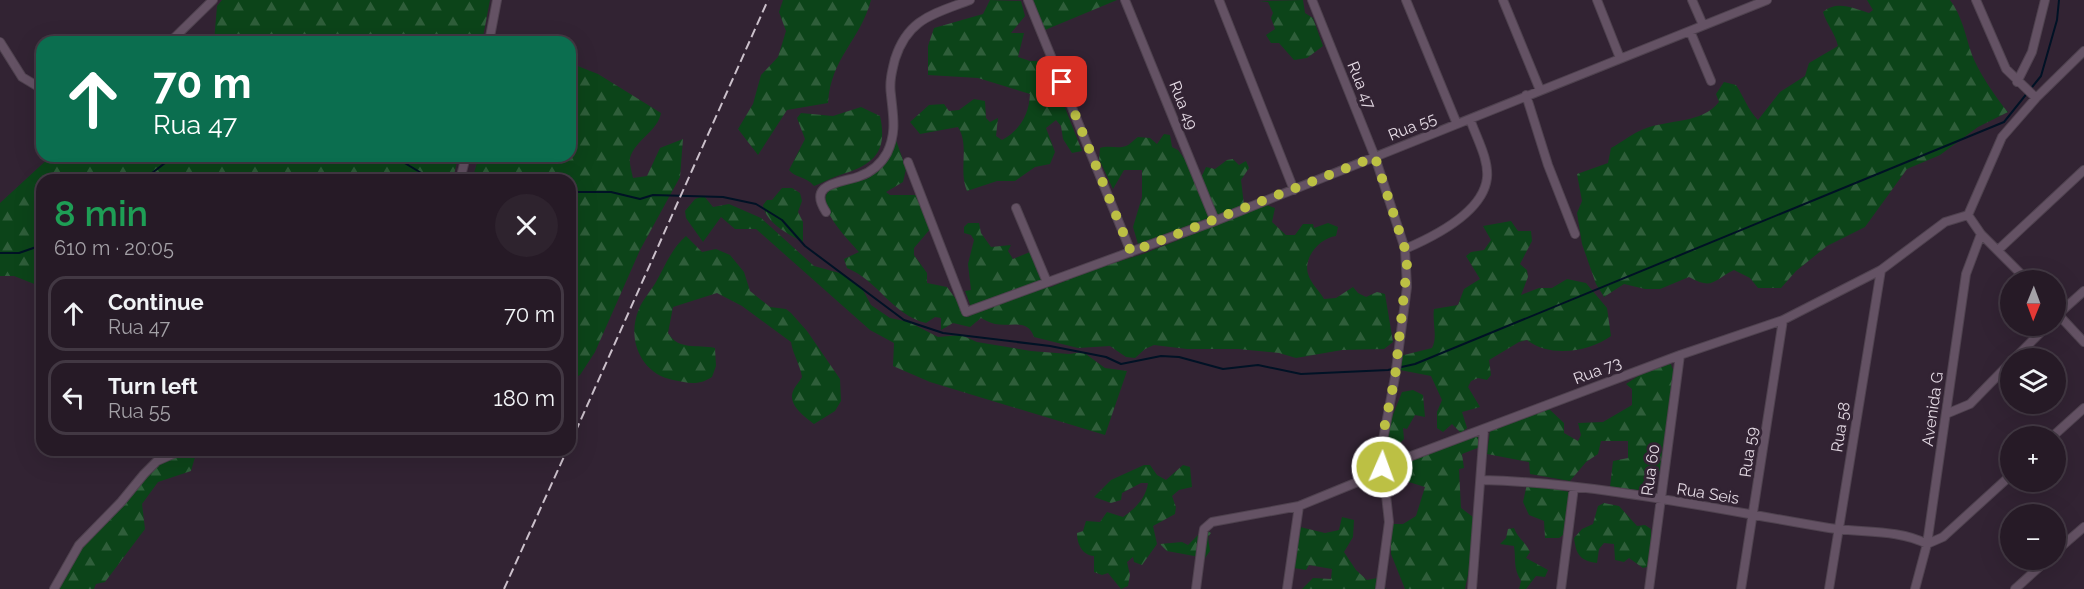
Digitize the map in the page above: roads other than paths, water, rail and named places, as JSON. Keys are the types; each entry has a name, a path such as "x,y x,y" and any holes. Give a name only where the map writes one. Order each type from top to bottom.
{"street":[{"path":"176,36 213,0"},
{"path":"490,36 497,0"},
{"path":"826,212 820,204 820,196 826,187 835,181 858,177 872,170 887,153 895,122 891,95 891,72 909,29 928,17 970,0"},
{"path":"1028,0 1131,252"},
{"name":"Rua 49","path":"1125,0 1215,221"},
{"path":"1219,0 1294,189"},
{"name":"Rua 47","path":"1312,0 1375,157 1405,249 1407,287 1395,377 1383,434 1382,467 1389,522 1380,589"},
{"path":"1406,0 1457,124"},
{"path":"1503,0 1540,90"},
{"path":"1597,0 1620,58"},
{"path":"1692,0 1703,26"},
{"name":"Rua 55","path":"908,162 966,312 1215,221 1767,0"},
{"path":"1976,0 2006,69 2033,95"},
{"path":"2019,84 2032,52 2045,0"},
{"path":"1690,31 1711,81"},
{"path":"0,42 22,76 36,86"},
{"path":"2017,270 1981,234 1968,215 2002,137 2033,95 2084,51"},
{"path":"1526,96 1548,165 1575,234"},
{"path":"1405,249 1450,226 1467,213 1482,192 1487,179 1486,164 1470,119"},
{"path":"1998,250 2084,170"},
{"path":"1016,208 1047,282"},
{"name":"Rua 73","path":"1196,589 1203,535 1208,525 1218,520 1299,506 1360,481 1382,467 1680,355 1783,320 1881,270 1945,222 1968,215"},
{"name":"Avenida G","path":"1915,589 1927,544 1966,274 1981,234"},
{"name":"Rua 58","path":"1829,589 1881,270"},
{"path":"2066,306 2084,291"},
{"name":"Rua 59","path":"1741,589 1783,320"},
{"path":"2066,324 2084,342"},
{"path":"2025,348 2037,336"},
{"name":"Rua 60","path":"1649,589 1680,355"},
{"path":"1946,414 1970,405 2000,374"},
{"path":"2064,426 2084,408"},
{"path":"1472,589 1482,480 1484,429"},
{"path":"54,589 79,545 122,502 144,474 158,461 169,456"},
{"name":"Rua Seis","path":"1482,480 1528,481 1574,487 1839,529 1915,537 1927,544"},
{"path":"1927,544 1942,537 2000,485"},
{"path":"1561,589 1574,487"},
{"path":"1287,589 1299,506"},
{"path":"2066,543 2084,527"},
{"path":"2015,589 2036,570"}],"waterway":[{"path":"576,192 611,192 640,199 653,195 723,197 756,204 782,220 805,246 904,320 943,333 1050,346 1106,357 1121,364 1161,356 1179,357 1223,369 1258,365 1301,374 1388,370 1415,364 2004,122 2041,76 2057,20 2059,0"},
{"path":"151,174 166,162"},
{"path":"403,162 423,174"},
{"path":"0,253 19,253 36,247"}],"railway":[{"path":"576,431 768,0"},
{"path":"504,589 564,456"}]}
